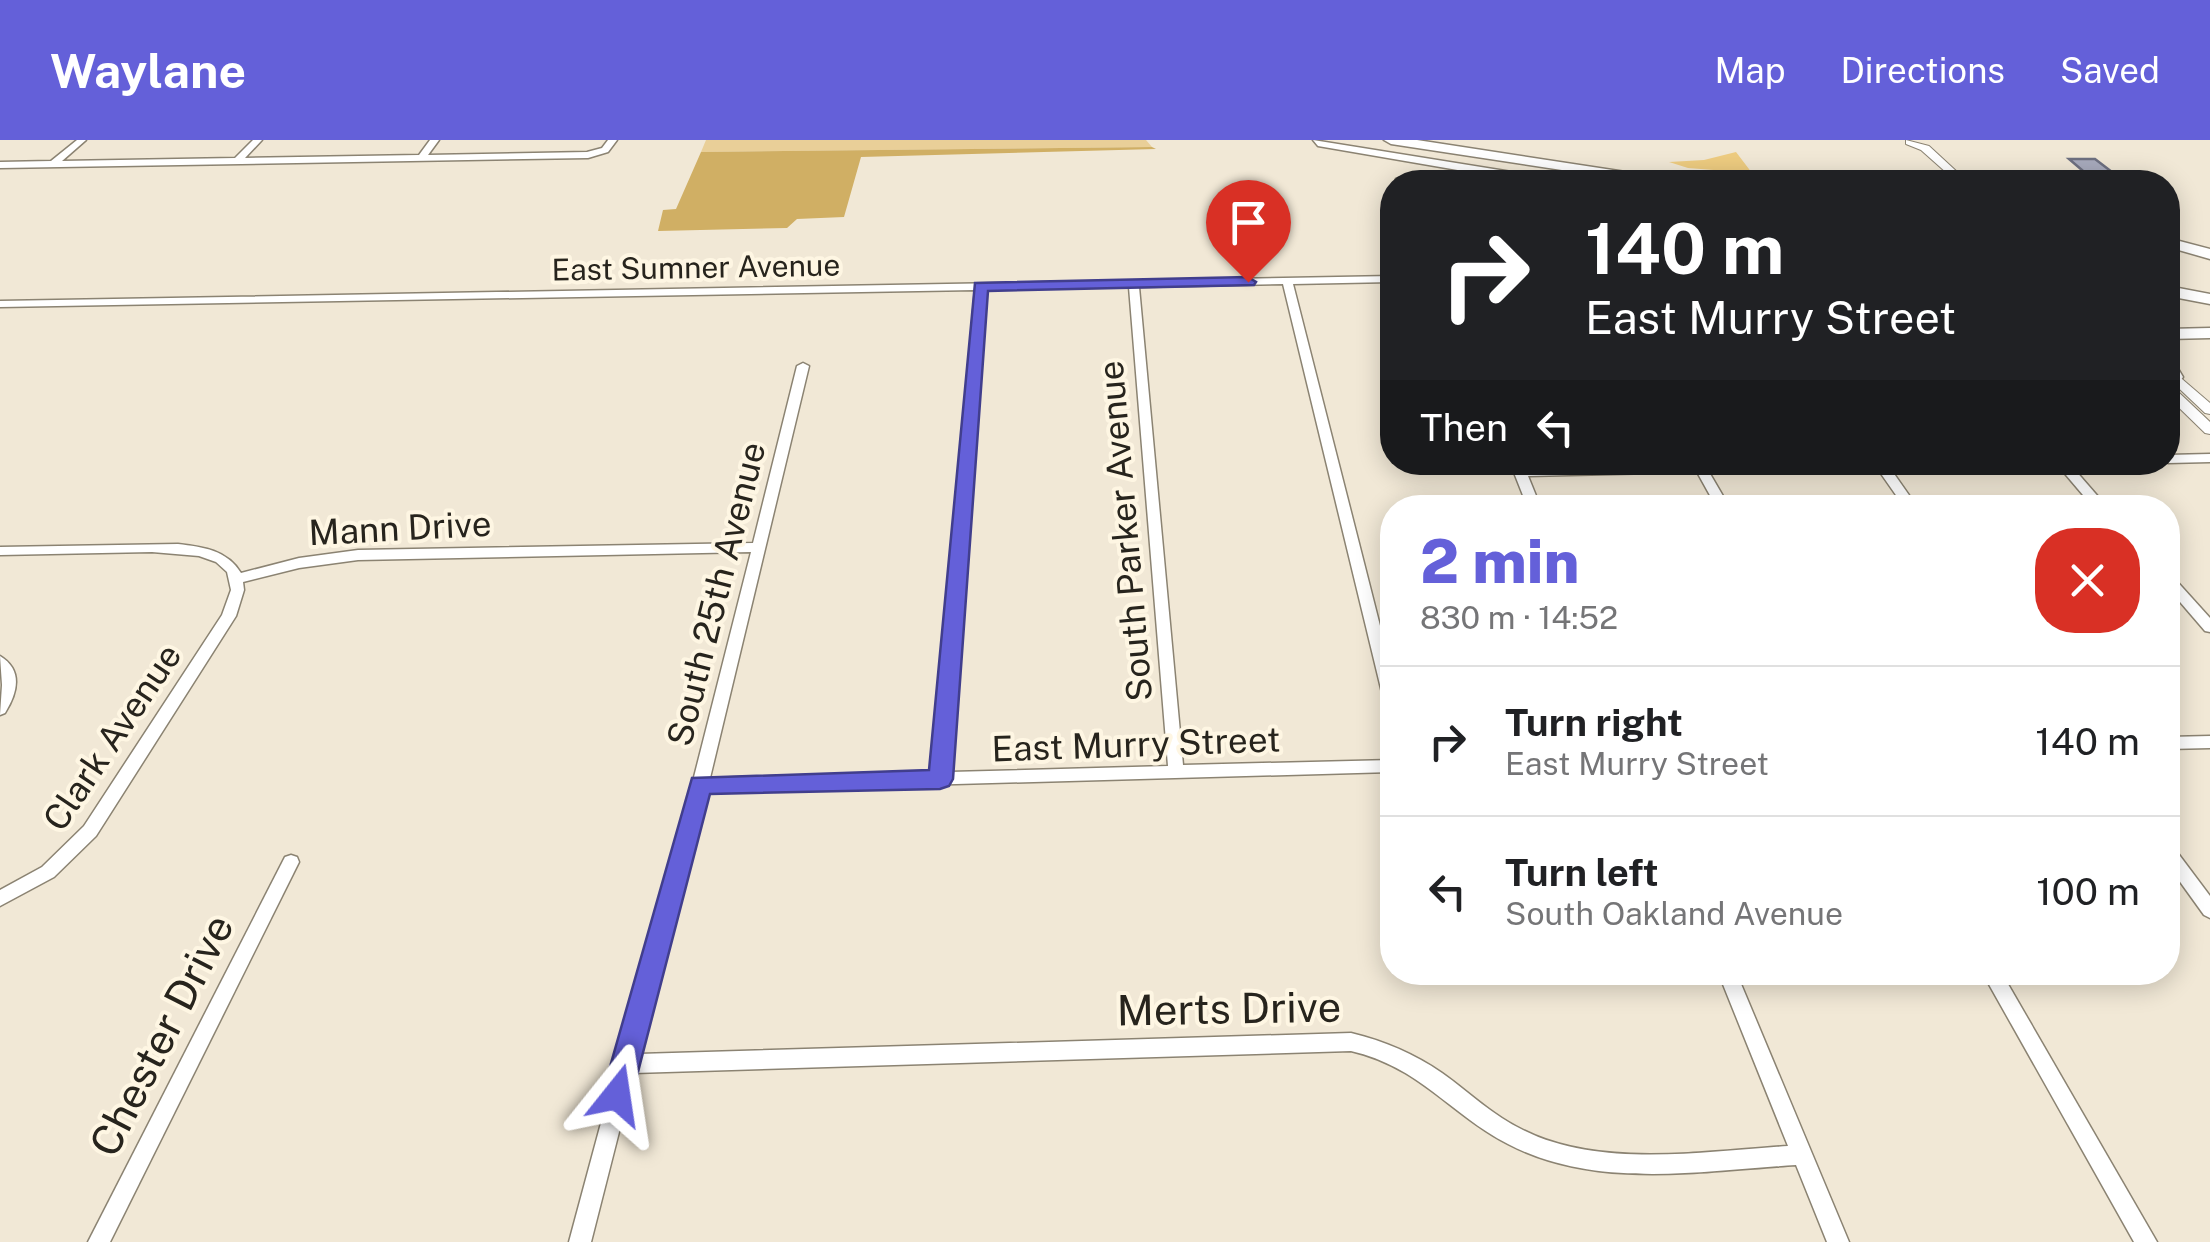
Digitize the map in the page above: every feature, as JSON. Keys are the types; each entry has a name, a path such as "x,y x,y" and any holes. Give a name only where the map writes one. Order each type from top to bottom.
{"highway":[{"path":"1382,140 1553,170"},
{"path":"1391,140 1587,170"},
{"path":"1313,141 1452,170"},
{"path":"1313,141 1480,170"},
{"path":"2180,245 2210,254"},
{"path":"2180,280 2210,285"},
{"path":"2180,293 2210,299"},
{"path":"2180,335 2210,334"}],"main road":[{"path":"1909,141 1910,148 1932,170"},
{"path":"1909,141 1925,148 1950,170"},
{"path":"2180,385 2210,410"},
{"path":"2180,390 2210,430"}],"street":[{"path":"52,164 82,140"},
{"path":"236,162 258,140"},
{"path":"421,158 435,140"},
{"path":"0,166 598,153 613,140"},
{"name":"East Sumner Avenue","path":"0,304 1380,279"},
{"path":"1287,281 1380,654"},
{"name":"South Parker Avenue","path":"1134,284 1176,772"},
{"path":"940,779 980,287"},
{"name":"South 25th Avenue","path":"580,1242 700,784 803,366"},
{"path":"2180,459 2210,458"},
{"path":"2073,475 2090,495"},
{"name":"Mann Drive","path":"237,579 358,555 759,547"},
{"path":"0,551 190,548 218,557 230,566 237,579"},
{"name":"Clark Avenue","path":"0,899 48,872 90,831 229,616 238,593 237,579"},
{"path":"2180,593 2210,627"},
{"path":"0,661 11,678 0,709"},
{"path":"2180,743 2210,742"},
{"name":"East Murry Street","path":"700,784 1380,766"},
{"name":"Chester Drive","path":"99,1242 290,862"},
{"path":"2180,869 2210,910"},
{"path":"1732,985 1838,1242"},
{"path":"1998,985 2146,1242"},
{"name":"Merts Drive","path":"625,1064 1351,1042 1409,1060 1515,1137 1582,1162 1802,1155"}],"shaded area":[{"path":"706,140 1146,140 1152,147 701,152"},
{"path":"1156,149 861,157 844,217 797,219 787,228 658,231 663,210 676,209 701,152"},
{"path":"1736,152 1750,170 1688,168 1669,162 1704,160"}],"building":[{"path":"2069,159 2095,159 2109,170 2082,170"}],"route":[{"path":"617,1095 700,784 940,779 980,287 1248,282"}]}
